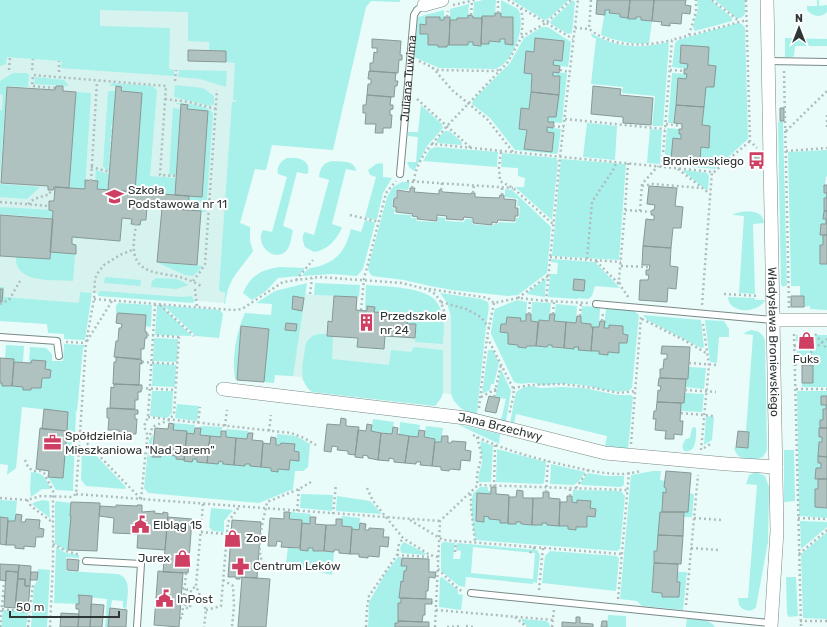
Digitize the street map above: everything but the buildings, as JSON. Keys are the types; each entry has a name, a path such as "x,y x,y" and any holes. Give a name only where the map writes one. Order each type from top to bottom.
{"street":[{"name":"Juliana Tuwima","path":"424,5 442,0"},
{"name":"Władysława Broniewskiego","path":"767,0 777,531 770,626"},
{"path":"773,320 827,320"},
{"name":"Jana Brzechwy","path":"223,389 448,415 478,421 605,453 630,456 700,456 776,467"}],"lane":[{"name":"Juliana Tuwima","path":"398,177 408,90 414,15 417,10 424,5"},
{"path":"768,61 827,62"},
{"path":"596,304 773,320"},
{"path":"0,337 58,341 60,356"},
{"path":"86,561 141,564 137,627"},
{"path":"471,593 685,614 770,626"}],"path":[{"path":"498,0 498,13"},
{"path":"508,0 573,39"},
{"path":"521,38 546,23 571,0"},
{"path":"546,301 564,119 578,0"},
{"path":"589,29 591,0"},
{"path":"689,35 696,12 696,0"},
{"path":"712,0 739,22"},
{"path":"432,144 714,172 750,141 746,0"},
{"path":"471,15 472,1"},
{"path":"412,188 416,171 423,156 432,144 468,103 508,62 521,38 523,21 521,8"},
{"path":"575,28 589,29 606,39 627,45 646,45 672,40 747,20"},
{"path":"640,211 643,182 660,166 666,124 672,40"},
{"path":"9,70 10,57"},
{"path":"32,70 33,59"},
{"path":"414,59 438,70 491,71 501,69"},
{"path":"59,72 60,61"},
{"path":"783,61 786,131 789,307 794,320 800,627"},
{"path":"432,67 452,90 487,119 514,152"},
{"path":"175,80 176,70"},
{"path":"560,70 570,72"},
{"path":"670,70 684,71"},
{"path":"56,88 32,86 33,75 166,86 160,175 176,176"},
{"path":"91,181 97,81"},
{"path":"193,281 205,264 217,90"},
{"path":"408,90 471,148"},
{"path":"786,131 827,91"},
{"path":"165,98 216,109"},
{"path":"827,115 827,127"},
{"path":"564,119 665,129"},
{"path":"666,124 682,126"},
{"path":"553,126 564,127"},
{"path":"786,151 827,148"},
{"path":"501,152 499,167 500,181 513,188 553,224"},
{"path":"587,260 592,202 615,167 616,162"},
{"path":"620,285 628,163"},
{"path":"91,167 110,172"},
{"path":"676,168 710,195"},
{"path":"361,310 364,279 386,193 398,177"},
{"path":"404,180 513,188"},
{"path":"441,190 442,183"},
{"path":"642,186 653,184 701,188"},
{"path":"473,193 474,185"},
{"path":"502,188 502,195"},
{"path":"28,204 37,197 50,194 50,190"},
{"path":"0,202 49,206"},
{"path":"0,207 5,203"},
{"path":"625,210 652,212"},
{"path":"350,215 379,222"},
{"path":"136,224 134,249 135,257 140,264 154,273 176,276 193,281 202,286"},
{"path":"76,494 86,343 94,299 95,279 104,265 120,255 134,249"},
{"path":"550,257 621,262"},
{"path":"296,280 313,260"},
{"path":"595,261 620,285 637,308 642,319 617,607"},
{"path":"621,266 649,268"},
{"path":"518,298 549,275"},
{"path":"94,299 233,310 242,309 283,282 319,277 364,279 402,283 426,289 488,298 494,303"},
{"path":"310,294 312,278"},
{"path":"0,304 9,300 20,281"},
{"path":"195,289 197,307"},
{"path":"426,289 435,294 442,302 446,317"},
{"path":"724,294 765,296"},
{"path":"494,303 518,298 580,303 580,316"},
{"path":"529,314 530,299"},
{"path":"86,343 112,301"},
{"path":"442,302 466,309 481,317 489,328"},
{"path":"553,314 554,302"},
{"path":"478,485 476,480 481,452 477,437 480,397 487,337 494,303"},
{"path":"141,499 147,439 144,426 148,417 155,304"},
{"path":"160,304 194,336"},
{"path":"642,319 707,353"},
{"path":"812,331 827,349"},
{"path":"147,335 180,337 174,414 169,420 152,426 151,433 147,439"},
{"path":"487,337 514,388 506,429"},
{"path":"794,364 810,354 817,346 827,339"},
{"path":"70,342 86,343"},
{"path":"794,346 801,346"},
{"path":"142,362 177,364"},
{"path":"494,397 501,363"},
{"path":"689,363 717,366"},
{"path":"514,388 531,385 562,384 619,393 635,392"},
{"path":"142,388 176,390"},
{"path":"480,397 496,389"},
{"path":"795,389 827,389"},
{"path":"685,390 716,392"},
{"path":"198,423 200,407"},
{"path":"225,426 227,410"},
{"path":"681,413 714,416"},
{"path":"269,431 271,415"},
{"path":"148,417 297,434 316,445"},
{"path":"471,434 495,445 548,461 588,470 621,474 649,470"},
{"path":"80,436 141,499"},
{"path":"685,614 700,456 712,443"},
{"path":"494,486 495,445"},
{"path":"24,460 28,467 33,471 40,471 44,473 53,491 50,627"},
{"path":"546,492 548,461"},
{"path":"576,488 588,470"},
{"path":"266,568 261,560 260,553 262,520 267,502 299,489 311,482"},
{"path":"333,514 336,484"},
{"path":"478,485 628,490"},
{"path":"435,627 440,521 478,485"},
{"path":"521,486 521,491"},
{"path":"368,488 373,501 402,538 430,555 438,557"},
{"path":"570,488 570,496"},
{"path":"297,511 299,489"},
{"path":"0,498 27,500 41,496 72,497 76,494 440,521"},
{"path":"470,494 475,542"},
{"path":"27,500 30,506 53,522"},
{"path":"203,504 196,586 206,610 204,627"},
{"path":"206,610 221,606 228,522 239,507"},
{"path":"694,518 720,520"},
{"path":"798,518 827,519"},
{"path":"408,519 443,540 621,554"},
{"path":"798,554 827,530"},
{"path":"201,532 227,534"},
{"path":"366,627 369,596 397,555 402,538"},
{"path":"456,540 456,554"},
{"path":"53,544 66,552"},
{"path":"530,553 535,547"},
{"path":"539,600 543,547"},
{"path":"691,548 718,550"},
{"path":"397,555 438,557"},
{"path":"438,569 458,589 471,593"},
{"path":"180,618 182,618 186,573"},
{"path":"223,580 233,586 234,606 232,627"},
{"path":"0,627 4,583"},
{"path":"28,627 33,585"},
{"path":"184,589 185,608 190,608 191,590 196,586"},
{"path":"2,609 29,612"},
{"path":"436,610 552,620"},
{"path":"515,617 527,627"},
{"path":"800,620 827,621"},
{"path":"447,627 462,626"},
{"path":"466,626 474,627"}],"shaded area":[{"path":"0,0 400,0 400,2 371,1 366,7 333,150 272,145 266,170 255,169 240,223 250,227 250,241 253,251 232,280 225,304 225,292 221,292 219,289 232,102 236,102 236,100 233,100 235,63 226,62 226,51 209,50 209,42 188,41 188,12 100,10 100,26 170,28 169,69 174,70 174,76 61,68 62,61 7,57 6,64 0,66"},
{"name":"Szkoła Podstawowa nr 11","path":"244,0 236,102 224,303 88,293 83,335 47,324 0,321 0,17 95,7"},
{"path":"496,0 495,16 473,18 474,2"},
{"path":"501,0 518,9 521,24 517,43 513,52 502,66 495,69 439,68 414,57 418,17 444,10 444,20 440,20 440,17 426,17 426,25 420,25 439,47 447,47 447,45 467,45 468,42 473,42 473,45 481,46 481,44 489,44 489,41 500,42 500,39 505,39 505,44 512,45 513,17 501,17"},
{"path":"512,0 569,0 548,19 544,20"},
{"path":"573,0 575,2 572,33 568,34 550,22"},
{"path":"697,0 711,0 732,18 732,21 695,31 693,27 698,8"},
{"path":"715,0 745,0 745,14 741,18 736,18"},
{"path":"817,0 819,0 819,6 827,5 827,12 820,16 812,14 807,10 807,6 817,6"},
{"path":"469,4 468,18 450,20 450,9"},
{"path":"605,10 610,10 609,13 620,14 620,17 636,19 636,17 652,21 649,43 625,42 601,35"},
{"path":"738,23 742,24 745,28 748,139 715,169 664,164 667,128 679,129 679,134 681,134 681,139 673,139 671,159 700,161 701,147 709,148 710,126 702,125 706,87 714,87 708,65 709,47 682,45 680,63 688,64 687,69 672,67 675,43 678,40"},
{"path":"542,27 548,27 571,42 568,67 553,65 554,60 562,61 563,41 535,39 534,52 526,52 524,73 532,74 529,109 521,109 519,129 527,130 524,149 552,152 554,133 547,132 547,127 561,129 557,154 515,150 490,118 472,104 473,100 510,63 524,38"},
{"path":"591,33 610,42 628,46 648,46 669,43 663,126 652,126 655,96 622,93 623,87 591,84 596,39 592,37"},
{"path":"785,38 827,39 827,46 795,46 794,56 785,57"},
{"path":"179,70 227,71 226,87 200,79 178,77"},
{"path":"553,72 567,73 562,123 548,122 548,117 556,117 560,77 553,76"},
{"path":"13,73 27,73 29,75 28,87 7,86 0,176 0,110 2,110 3,95 0,94 0,81"},
{"path":"672,73 687,74 686,79 678,78 674,123 668,123"},
{"path":"36,77 64,80 69,86 34,84"},
{"path":"112,83 152,86 157,90 150,176 176,178 175,195 135,192 142,93 123,91 123,86 109,86"},
{"path":"175,85 203,88 214,96 214,104 210,106 174,97"},
{"path":"108,91 115,91 113,125 111,125 111,129 113,129 111,135 112,138 110,138 110,142 112,142 110,145 111,151 109,155 111,155 111,158 109,158 110,162 108,168 110,168 110,170 106,170 103,166"},
{"path":"76,92 91,94 85,189 69,188"},
{"path":"176,104 201,106 213,113 206,212 188,210 189,196 202,197 208,111 187,109 187,105"},
{"path":"421,105 442,124 443,128 427,146 414,171 409,167 407,162 416,162 418,137 408,136 408,132 418,132"},
{"path":"173,108 180,109 176,175 169,175"},
{"path":"783,121 787,285 783,287 781,285 778,122"},
{"path":"587,123 617,126 615,160 583,157"},
{"path":"650,129 662,130 660,164 647,163"},
{"path":"445,131 449,131 462,142 462,144 437,143 437,139"},
{"path":"436,147 498,152 497,167 423,161 430,149"},
{"path":"827,150 827,176 824,193 827,193 827,198 824,198 823,219 826,219 826,224 821,224 820,235 823,235 823,245 820,245 820,264 827,264 827,310 810,309 810,306 804,307 804,296 800,296 800,286 791,286 788,152"},
{"path":"502,153 556,158 558,161 552,220 515,187 524,187 525,178 518,176 518,168 501,167"},
{"path":"287,158 295,158 305,162 308,168 308,173 297,172 283,226 293,231 291,241 287,250 282,254 277,255 272,254 263,247 261,236 263,230 272,232 287,177 278,174 278,167"},
{"path":"561,159 626,164 619,260 552,256"},
{"path":"332,161 351,163 355,167 356,171 346,169 332,224 342,228 331,244 319,251 314,252 305,247 303,235 305,232 314,235 329,180 319,177 319,174 324,165"},
{"path":"376,164 383,164 383,177 392,178 383,193 377,219 374,220 365,217 376,177 370,175 368,170"},
{"path":"96,170 109,174 108,190 97,189 98,181 95,181"},
{"path":"684,170 707,173 709,176 708,189 706,190 684,172"},
{"path":"402,182 410,182 408,190 396,189 396,197 393,197 392,208 395,209 394,214 411,215 411,218 416,218 417,221 438,222 438,217 445,218 445,221 464,222 465,219 472,219 472,224 493,226 499,222 516,223 516,218 519,218 520,206 517,206 518,199 505,197 505,189 512,190 551,227 547,273 518,295 508,296 452,290 404,280 372,276 368,268 387,197 393,187"},
{"path":"0,183 40,187 27,199 0,197"},
{"path":"1,207 53,210 52,218 0,214"},
{"path":"752,212 759,214 764,223 753,224 755,294 739,293 744,216 733,214"},
{"path":"365,220 374,222 375,224 363,269 357,276 332,274 302,276 308,269 320,266 333,260 341,252 347,242 351,229 361,232"},
{"path":"50,252 75,254 73,281 37,279 28,276 17,266 16,257 50,259"},
{"path":"552,259 595,262 620,288 595,286 592,296 588,299 548,297 550,274 557,274 558,263 551,262"},
{"path":"156,262 202,267 193,276 185,275"},
{"path":"280,267 305,268 299,276 278,278 266,291 252,300 243,293 249,282 257,274"},
{"path":"105,277 141,280 140,286 104,283"},
{"path":"156,278 177,279 189,285 176,289 151,287 152,281"},
{"path":"546,278 545,297 527,294 528,292"},
{"path":"307,283 293,376 275,375 274,383 264,382 269,329 242,326 237,380 235,379 234,362 236,345 239,329 245,313 271,315 272,304 256,303 275,291"},
{"path":"315,283 360,285 359,297 314,295"},
{"path":"366,285 410,289 427,294 433,298 438,304 443,316 443,344 415,342 416,325 407,324 407,314 374,312 374,307 367,306 367,311 365,311"},
{"path":"0,287 4,287 4,297 79,303 80,292 92,293 85,340 64,339 64,334 48,333 47,324 0,321"},
{"path":"101,291 182,297 191,296 195,301 193,303 98,296 98,293"},
{"path":"281,291 314,295 357,297 357,310 367,311 367,306 375,307 375,312 480,319 462,410 453,400 451,394 443,393 435,406 312,392 301,377 275,375"},
{"path":"440,293 481,299 488,302 489,307 477,414 468,412 461,408 455,402 451,394 451,317 447,303"},
{"path":"728,297 765,300 762,305 757,308 744,310 733,307 729,303"},
{"path":"517,300 527,302 526,321 520,321 520,318 507,317 506,324 501,324 500,332 508,333 508,344 526,348 527,346 547,347 548,345 552,345 552,348 574,349 574,347 579,347 579,350 599,351 599,354 608,355 608,352 619,353 619,343 627,343 628,335 623,334 623,326 610,325 609,328 604,328 606,308 633,310 639,315 632,388 628,390 615,391 576,384 544,385 534,383 520,384 514,382 491,334 491,331 495,309"},
{"path":"532,302 551,303 549,321 531,321"},
{"path":"118,303 152,305 151,327 145,326 146,315 118,313 116,320 116,306"},
{"path":"556,304 577,306 576,323 554,321"},
{"path":"157,305 220,310 223,314 219,338 196,336 165,307 164,309 192,336 155,335"},
{"path":"582,306 600,307 599,327 591,327 591,324 581,323"},
{"path":"643,315 701,320 704,347 701,348 647,320"},
{"path":"705,320 724,321 729,329 729,337 719,337 717,363 710,362"},
{"path":"751,330 760,333 765,340 767,450 763,457 754,460 741,458 735,452 734,447 748,447 749,432 746,431 753,335 744,334"},
{"path":"319,334 327,334 327,336 333,337 332,359 389,365 391,350 411,352 414,347 443,350 443,393 441,398 435,406 312,392 304,381 302,369 306,343 309,339"},
{"path":"796,335 827,335 827,387 802,387 802,383 813,383 813,366 802,365 802,360 797,360 797,350 801,348 811,348 810,336 801,336 801,344 796,341"},
{"path":"154,338 178,339 177,362 153,361"},
{"path":"64,344 85,345 83,349 76,411 73,491 56,490 48,477 63,478 68,412 22,407 16,468 7,475 8,465 0,464 0,383 2,383 2,386 23,387 23,390 41,388 42,378 50,378 51,370 45,369 45,361 32,360 31,363 29,363 30,347 46,348 52,354 52,361 63,361"},
{"path":"6,345 24,346 23,362 14,362 14,359 5,359"},
{"path":"488,350 493,350 499,363 494,384 491,384 490,390 482,394"},
{"path":"153,363 176,365 174,387 152,386"},
{"path":"689,367 706,368 704,389 685,387 686,379 688,379"},
{"path":"501,369 511,391 506,421 501,420 506,399 495,397"},
{"path":"532,386 541,388 584,388 617,395 631,395 633,397 628,449 605,446 607,436 516,414 514,424 510,423 516,392 524,387"},
{"path":"152,391 173,391 172,413 167,418 150,416"},
{"path":"797,391 827,391 827,396 821,397 821,405 826,405 823,420 820,420 819,428 819,437 822,437 822,442 819,442 818,463 821,463 821,468 816,468 815,478 818,479 818,489 815,489 815,507 827,508 827,518 799,516"},
{"path":"685,393 704,394 702,412 681,411 681,403 684,403"},
{"path":"177,404 199,406 197,421 175,418"},
{"path":"706,416 714,417 712,440 704,445"},
{"path":"373,419 394,422 392,434 371,431"},
{"path":"400,422 420,425 418,437 399,435"},
{"path":"174,423 195,425 194,434 173,430"},
{"path":"457,424 500,434 499,444"},
{"path":"201,426 222,427 221,437 200,435"},
{"path":"426,426 443,428 441,442 435,442 435,439 424,437"},
{"path":"692,428 696,428 696,436 694,447 691,450 684,451 683,443 686,439 690,438"},
{"path":"226,429 248,431 247,439 226,437"},
{"path":"153,434 151,456 161,457 161,452 165,453 165,455 176,456 176,459 184,461 197,459 197,462 218,464 219,461 223,462 223,464 245,466 245,464 250,464 250,466 271,468 271,471 278,472 278,469 289,470 290,460 299,460 299,452 294,451 294,444 276,444 277,434 296,436 310,444 308,467 303,471 295,471 293,489 259,503 148,493 144,488 149,440"},
{"path":"481,441 493,446 491,482 479,482 479,475 482,465 480,446"},
{"path":"88,447 126,487 125,489 86,486 81,480 82,449"},
{"path":"497,449 546,462 544,483 496,482"},
{"path":"784,450 794,450 795,501 784,502"},
{"path":"551,464 585,472 579,481 574,485 550,484"},
{"path":"661,471 660,480 665,481 664,487 666,488 666,493 663,493 662,512 660,512 657,551 654,551 652,592 662,593 662,597 679,597 680,583 677,582 678,572 687,572 683,610 642,606 637,601 620,599 631,475"},
{"path":"31,472 42,475 46,479 51,489 42,489 31,497"},
{"path":"757,472 765,476 769,487 768,542 756,607 749,611 743,609 739,605 738,598 748,598 757,485 746,484 749,475"},
{"path":"588,473 607,476 624,476 624,485 621,487 582,485 580,483"},
{"path":"480,487 488,487 488,491 491,491 491,494 477,494 476,521 484,522 484,516 489,517 489,519 500,520 500,523 516,524 516,522 521,522 521,525 542,525 542,523 547,523 547,525 568,526 568,529 576,530 576,527 587,527 587,516 595,517 596,509 590,508 590,501 578,500 577,503 572,502 573,490 621,491 625,496 620,549 617,551 476,540 472,517 472,498 473,494"},
{"path":"689,493 694,494 692,517 684,517 684,512 688,512"},
{"path":"301,494 333,495 332,511 300,508"},
{"path":"337,496 370,501 382,514 336,511"},
{"path":"0,500 17,501 15,521 8,521 8,518 0,517"},
{"path":"43,500 49,501 50,518 32,504"},
{"path":"56,501 71,503 68,550 65,550 55,544"},
{"path":"211,508 233,510 224,521 224,532 213,531 209,527"},
{"path":"290,512 311,514 310,524 302,523 302,520 289,519"},
{"path":"342,516 360,518 359,530 352,529 352,527 342,526"},
{"path":"800,521 827,522 827,527 801,549"},
{"path":"827,532 827,619 803,618 801,554"},
{"path":"404,542 425,553 425,555 402,553 400,548"},
{"path":"443,542 455,543 453,559 460,559 461,551 456,550 457,543 537,550 540,555 537,583 533,582 533,584 466,577 465,587 459,586 441,571 441,544","holes":["473,547 535,553 533,579 471,573"]},
{"path":"56,547 66,553 79,555 79,558 66,557 66,571 117,574 125,579 128,589 126,610 123,607 123,601 112,600 108,627 105,627 107,599 78,596 79,604 54,603"},
{"path":"288,547 308,550 308,548 313,548 313,551 334,552 332,575 286,563"},
{"path":"550,551 617,556 619,559 616,591 542,583 545,556"},
{"path":"398,557 401,557 401,566 407,566 406,571 404,571 403,582 401,582 399,590 401,603 398,603 398,623 395,623 395,627 368,627 369,602 385,574"},
{"path":"38,569 50,570 47,627 31,627 34,586 37,581"},
{"path":"442,577 458,590 458,594 463,595 461,610 439,607 440,578"},
{"path":"786,577 796,577 798,616 789,617 787,614"},
{"path":"3,610 28,612 26,627 1,627"},
{"path":"608,615 626,616 626,627 607,627"},
{"path":"522,619 546,621 549,623 550,627 528,627"},
{"path":"687,619 699,619 710,622 715,627 686,627"}],"place":[{"name":"Broniewskiego","path":"757,161"},
{"name":"Szkoła Podstawowa nr 11","path":"115,197"},
{"name":"Przedszkole nr 24","path":"367,323"},
{"name":"Fuks","path":"806,340"},
{"name":"Spółdzielnia Mieszkaniowa \"Nad Jarem\"","path":"52,443"},
{"name":"Elbląg 15","path":"140,525"},
{"name":"Zoe","path":"233,538"},
{"name":"Jurex","path":"183,558"},
{"name":"Centrum Leków","path":"240,566"},
{"name":"InPost","path":"164,599"}]}
